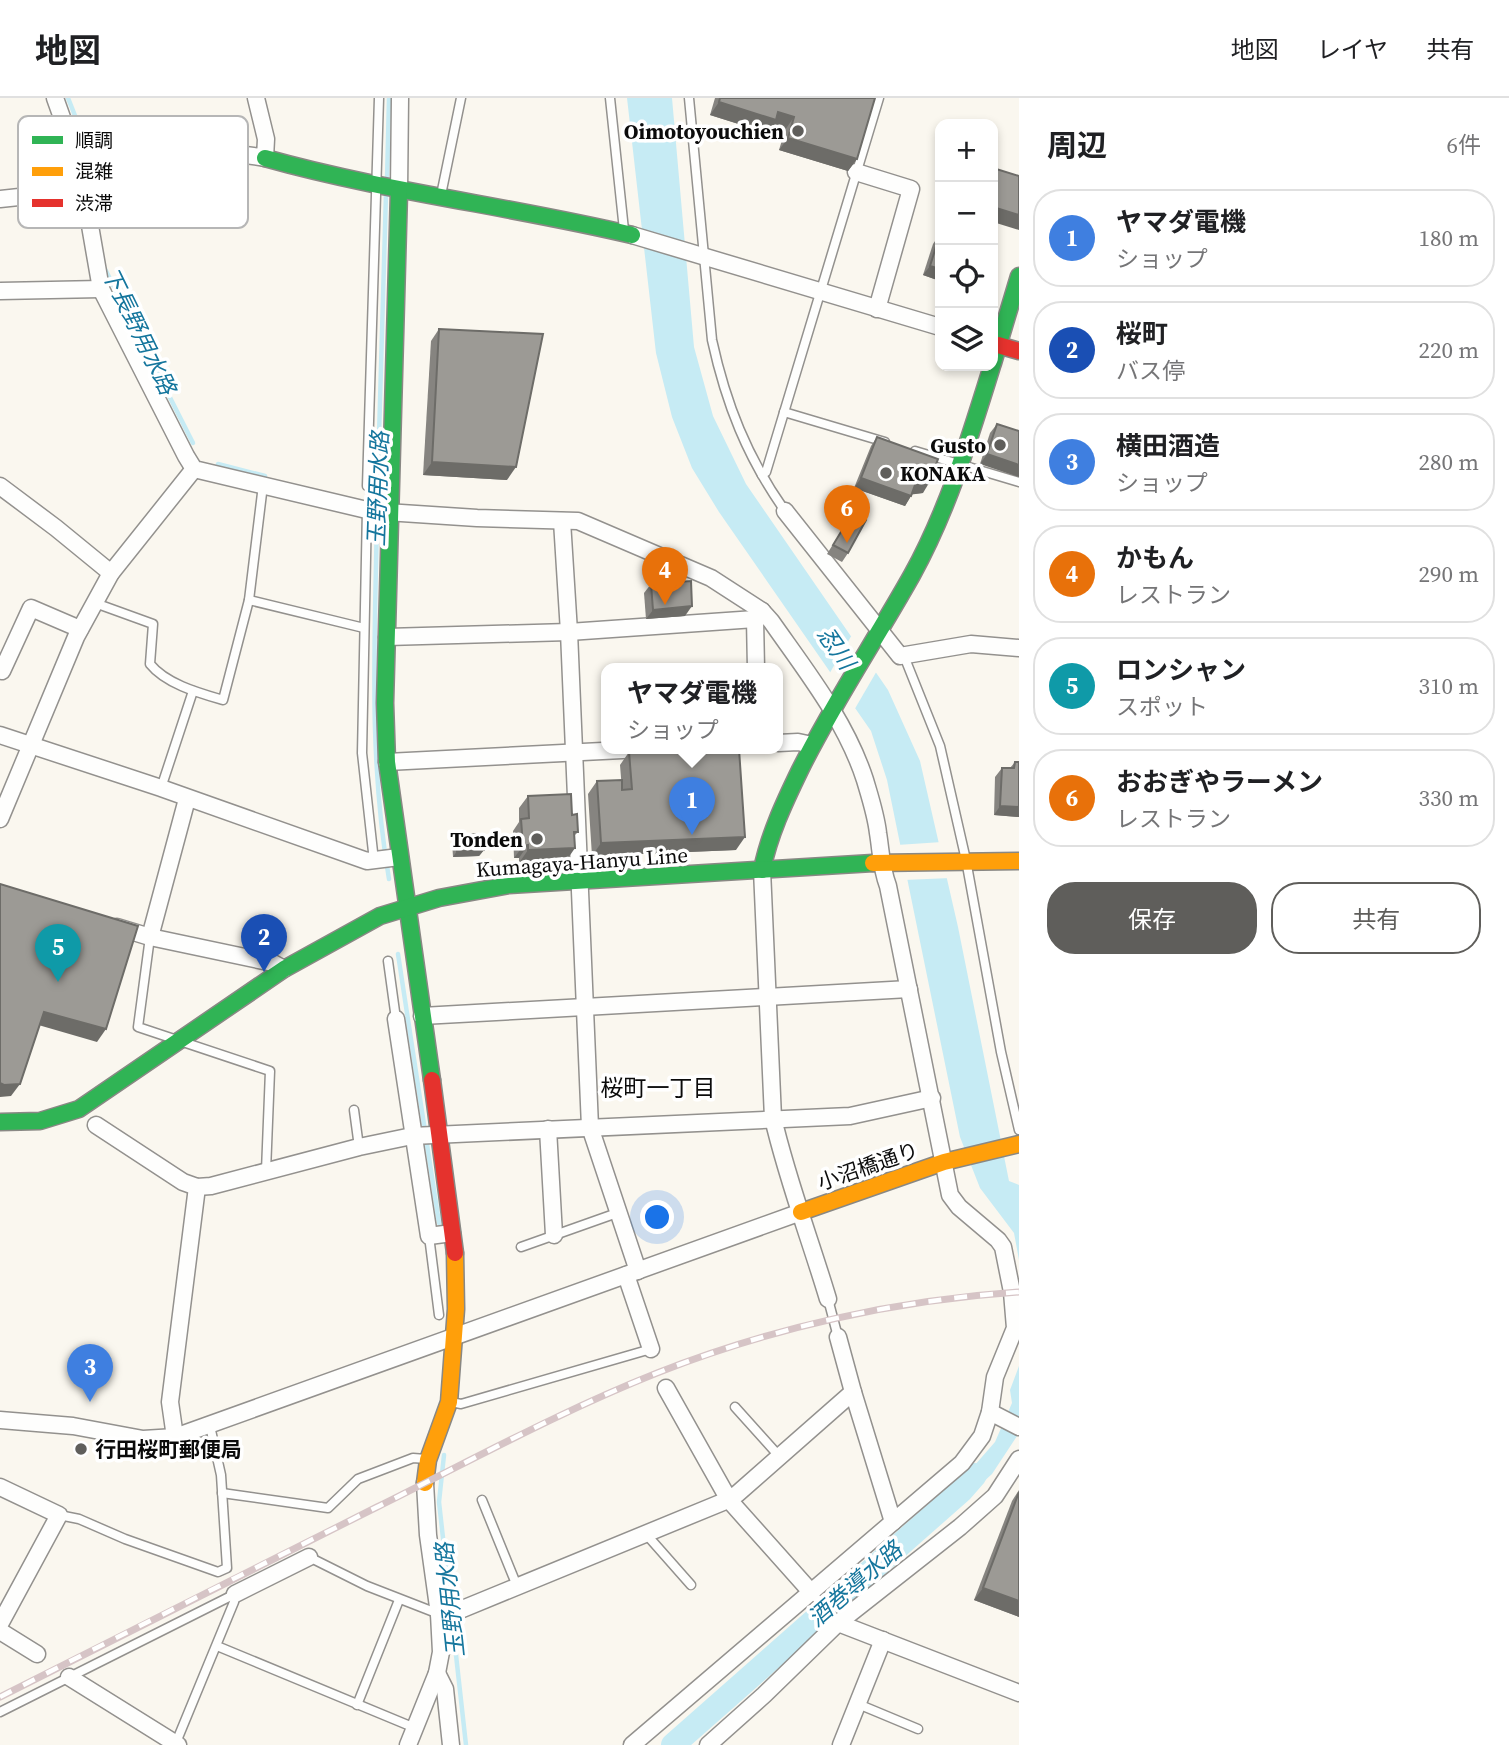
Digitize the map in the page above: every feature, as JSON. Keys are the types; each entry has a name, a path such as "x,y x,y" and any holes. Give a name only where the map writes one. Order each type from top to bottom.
{"street":[{"path":"55,98 62,116"},
{"path":"256,98 266,139 265,158"},
{"path":"400,98 387,189 378,511 387,637 372,699 387,762 397,858 409,906 422,1016 429,1236 452,1233"},
{"path":"248,156 265,158 330,178 585,223 935,326"},
{"path":"856,172 911,188 877,309"},
{"path":"0,199 18,197"},
{"path":"91,228 101,289 194,469 378,511 578,521 711,578 759,615 791,649 833,710 852,746 870,797 886,863 888,886 946,1161 950,1195 959,1207 1003,1247 1012,1292 1015,1328 995,1377 997,1415 962,1463 814,1595 632,1745"},
{"path":"998,338 1019,276"},
{"path":"0,291 101,289"},
{"path":"998,345 1019,351"},
{"path":"828,1299 781,1153 773,1118 762,870 765,849 812,745 935,531 962,465 990,371"},
{"path":"0,819 80,629 94,603 111,573 194,469"},
{"path":"0,486 57,528 111,573"},
{"path":"785,511 877,635 900,656 971,644 1019,648"},
{"path":"562,521 590,1126 617,1213 651,1349"},
{"path":"2,671 31,608 80,629"},
{"path":"387,637 569,632 759,615"},
{"path":"756,663 759,615"},
{"path":"0,735 161,788 367,861 397,858"},
{"path":"783,743 812,745"},
{"path":"387,762 601,751"},
{"path":"150,937 187,799"},
{"name":"Kumagaya-Hanyu Line","path":"0,1122 38,1124 79,1109 284,969 380,916 409,906 472,891 509,886 886,863 1019,861"},
{"path":"100,922 150,937 273,963 284,969"},
{"path":"422,1016 909,989"},
{"path":"396,1019 452,1233 456,1309 449,1402 428,1460 425,1483 428,1535 449,1612 437,1674 408,1745"},
{"path":"96,1125 167,1173 197,1187 212,1186 359,1147 425,1136 866,1114 932,1098"},
{"path":"548,1129 554,1235"},
{"name":"小沼橋通り","path":"802,1212 946,1161 1019,1139"},
{"path":"176,1437 170,1402 197,1187"},
{"path":"0,1420 73,1426 143,1439 176,1437 802,1212"},
{"path":"838,1337 894,1522"},
{"path":"666,1388 729,1500 814,1595"},
{"path":"449,1612 729,1500 853,1392"},
{"path":"997,1415 1019,1427"},
{"path":"708,1745 764,1695 835,1620 995,1496 1019,1459"},
{"path":"0,1487 59,1515 0,1624"},
{"path":"235,1594 309,1557"},
{"path":"835,1620 1019,1693"},
{"path":"0,1631 37,1654"},
{"path":"841,1745 883,1640"},
{"path":"437,1674 445,1689 451,1745"},
{"path":"69,1677 176,1744"}],"lane":[{"path":"367,486 387,189 379,98"},
{"path":"440,198 461,98"},
{"path":"610,98 628,234"},
{"path":"689,98 701,255 712,340 723,389 731,414 762,475 785,511"},
{"path":"762,475 766,472 785,412 878,98"},
{"path":"785,412 898,446"},
{"path":"911,450 1019,482"},
{"path":"94,603 153,624 150,664 155,671 193,691 223,700 249,600 263,485"},
{"path":"375,861 362,753 372,699 364,628 378,511"},
{"path":"249,600 364,628"},
{"path":"904,656 940,746 1019,1139"},
{"path":"161,788 193,691"},
{"path":"150,937 138,1027 270,1071 266,1171"},
{"path":"388,961 396,1019"},
{"path":"354,1110 359,1147"},
{"path":"521,1247 617,1213"},
{"path":"429,1236 439,1315"},
{"path":"828,1299 838,1337"},
{"path":"449,1402 461,1404 651,1349"},
{"path":"734,1407 779,1456"},
{"path":"59,1515 79,1519 125,1539 218,1572 227,1568 218,1458 210,1426"},
{"path":"222,1493 328,1508 358,1479 413,1458 428,1460"},
{"path":"482,1500 517,1586"},
{"path":"646,1534 691,1584"},
{"path":"309,1557 399,1600 449,1612"},
{"path":"176,1744 217,1646 235,1594"},
{"path":"0,1712 235,1594"},
{"path":"814,1595 835,1620"},
{"path":"357,1705 399,1600"},
{"path":"217,1646 415,1728"},
{"path":"858,1704 918,1728"}],"water":[{"name":"忍川","path":"627,98 672,98 694,347 713,416 746,484 888,690 920,761 958,927 1009,1181 1019,1185 1019,1260 1014,1233 980,1188 960,1137 887,780 871,731 719,512 692,468 672,417 656,353"},
{"path":"1019,1366 1019,1433 992,1474 970,1494 965,1492 952,1499 961,1488 960,1482 995,1442 1012,1403 1010,1390"}],"pier":[{"path":"853,633 878,669 853,712 828,676"},
{"path":"942,842 950,878 904,880 897,845"}],"building":[{"path":"720,98 875,98 857,159 788,138 794,117 778,112 776,120 719,102"},
{"path":"998,170 1019,176 1019,215 998,209"},
{"path":"935,250 935,268 930,266"},
{"path":"439,329 543,334 516,467 432,462"},
{"path":"997,424 1019,431 1019,465 987,454"},
{"path":"877,437 938,459 929,483 915,485 911,496 861,478"},
{"path":"860,516 866,520 848,553 833,545 850,517 858,521"},
{"path":"691,581 692,606 653,610 651,584"},
{"path":"629,754 739,754 745,837 601,843 597,781 622,780 622,790 632,789"},
{"path":"1015,762 1019,762 1019,807 1000,806 1002,768 1014,768"},
{"path":"571,794 572,815 577,814 575,848 528,850 528,845 523,846 521,819 529,818 528,796"},
{"path":"483,834 484,850 457,851 457,835"},
{"path":"0,884 138,926 106,1029 44,1012 20,1084 4,1085 0,1083"},
{"path":"1019,1492 1019,1601 983,1588"}],"waterway":[{"name":"下長野用水路","path":"68,98 75,116"},
{"name":"玉野用水路","path":"387,181 389,98"},
{"name":"玉野用水路","path":"377,506 386,193"},
{"name":"下長野用水路","path":"105,269 193,443"},
{"name":"下長野用水路","path":"218,464 265,476"},
{"name":"玉野用水路","path":"377,515 375,742 382,833 389,879"},
{"name":"玉野用水路","path":"398,954 439,1223"},
{"name":"玉野用水路","path":"444,1455 439,1502 466,1745"},
{"name":"酒巻導水路","path":"673,1745 961,1491 975,1475"}],"railway":[{"path":"0,1697 516,1437 657,1373 744,1342 835,1319 927,1302 1019,1292"}],"traffic: fast":[{"path":"265,158 402,190 632,235"},
{"path":"399,191 385,703 387,762 432,1080"},
{"path":"998,346 1019,276"},
{"path":"762,870 773,832 800,770 912,575 937,525 967,446 990,371"},
{"path":"0,1122 40,1121 79,1109 284,969 380,916 439,898 509,885 873,863"}],"traffic: slow":[{"path":"873,863 1019,861"},
{"path":"801,1212 944,1162 1019,1144"},
{"path":"425,1483 428,1460 449,1402 456,1309 455,1253"}],"traffic: jam":[{"path":"998,345 1019,351"},
{"path":"432,1080 455,1253"}],"place":[{"name":"Oimotoyouchien","path":"798,131"},
{"name":"Gusto","path":"1000,445"},
{"name":"KONAKA","path":"886,473"},
{"name":"おおぎやラーメン","path":"847,543"},
{"name":"かもん","path":"665,605"},
{"name":"ヤマダ電機","path":"692,835"},
{"name":"Tonden","path":"537,839"},
{"name":"桜町","path":"264,972"},
{"name":"ロンシャン","path":"58,982"},
{"name":"横田酒造","path":"90,1402"},
{"name":"行田桜町郵便局","path":"81,1449"}],"district":[{"name":"桜町一丁目","path":"658,1088"}]}
